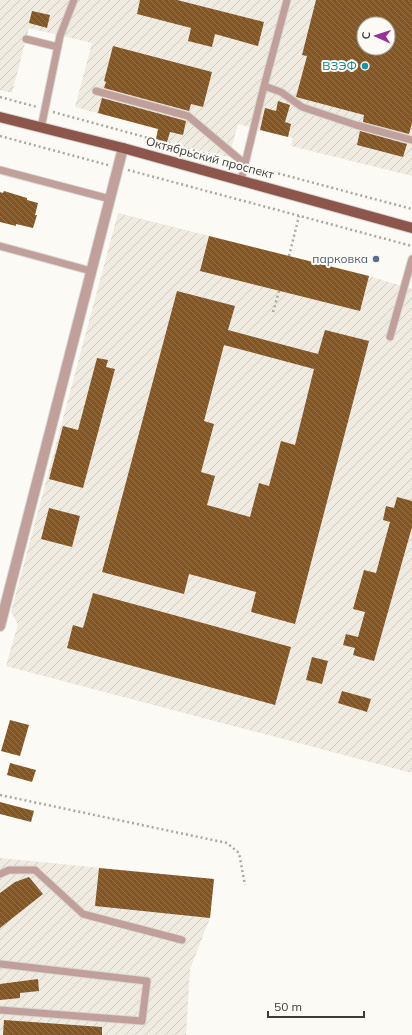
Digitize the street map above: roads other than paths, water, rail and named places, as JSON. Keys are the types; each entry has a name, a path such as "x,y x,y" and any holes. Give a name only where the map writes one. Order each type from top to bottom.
{"main road":[{"name":"Октябрьский проспект","path":"0,117 123,148 412,228"}],"street":[{"path":"0,626 123,148"}],"lane":[{"path":"41,128 60,36 74,0"},
{"path":"241,180 287,0"},
{"path":"26,38 58,46"},
{"path":"264,86 281,92 302,107 356,125 412,140"},
{"path":"96,91 188,116 245,164"},
{"path":"0,170 110,199"},
{"path":"0,246 91,271"},
{"path":"390,337 412,259"},
{"path":"0,874 9,870 35,870 83,914 182,940"},
{"path":"0,964 147,981 142,1021 0,1010"}],"place":[{"name":"ВЗЭФ","path":"365,66"},
{"name":"парковка","path":"376,259"}]}
